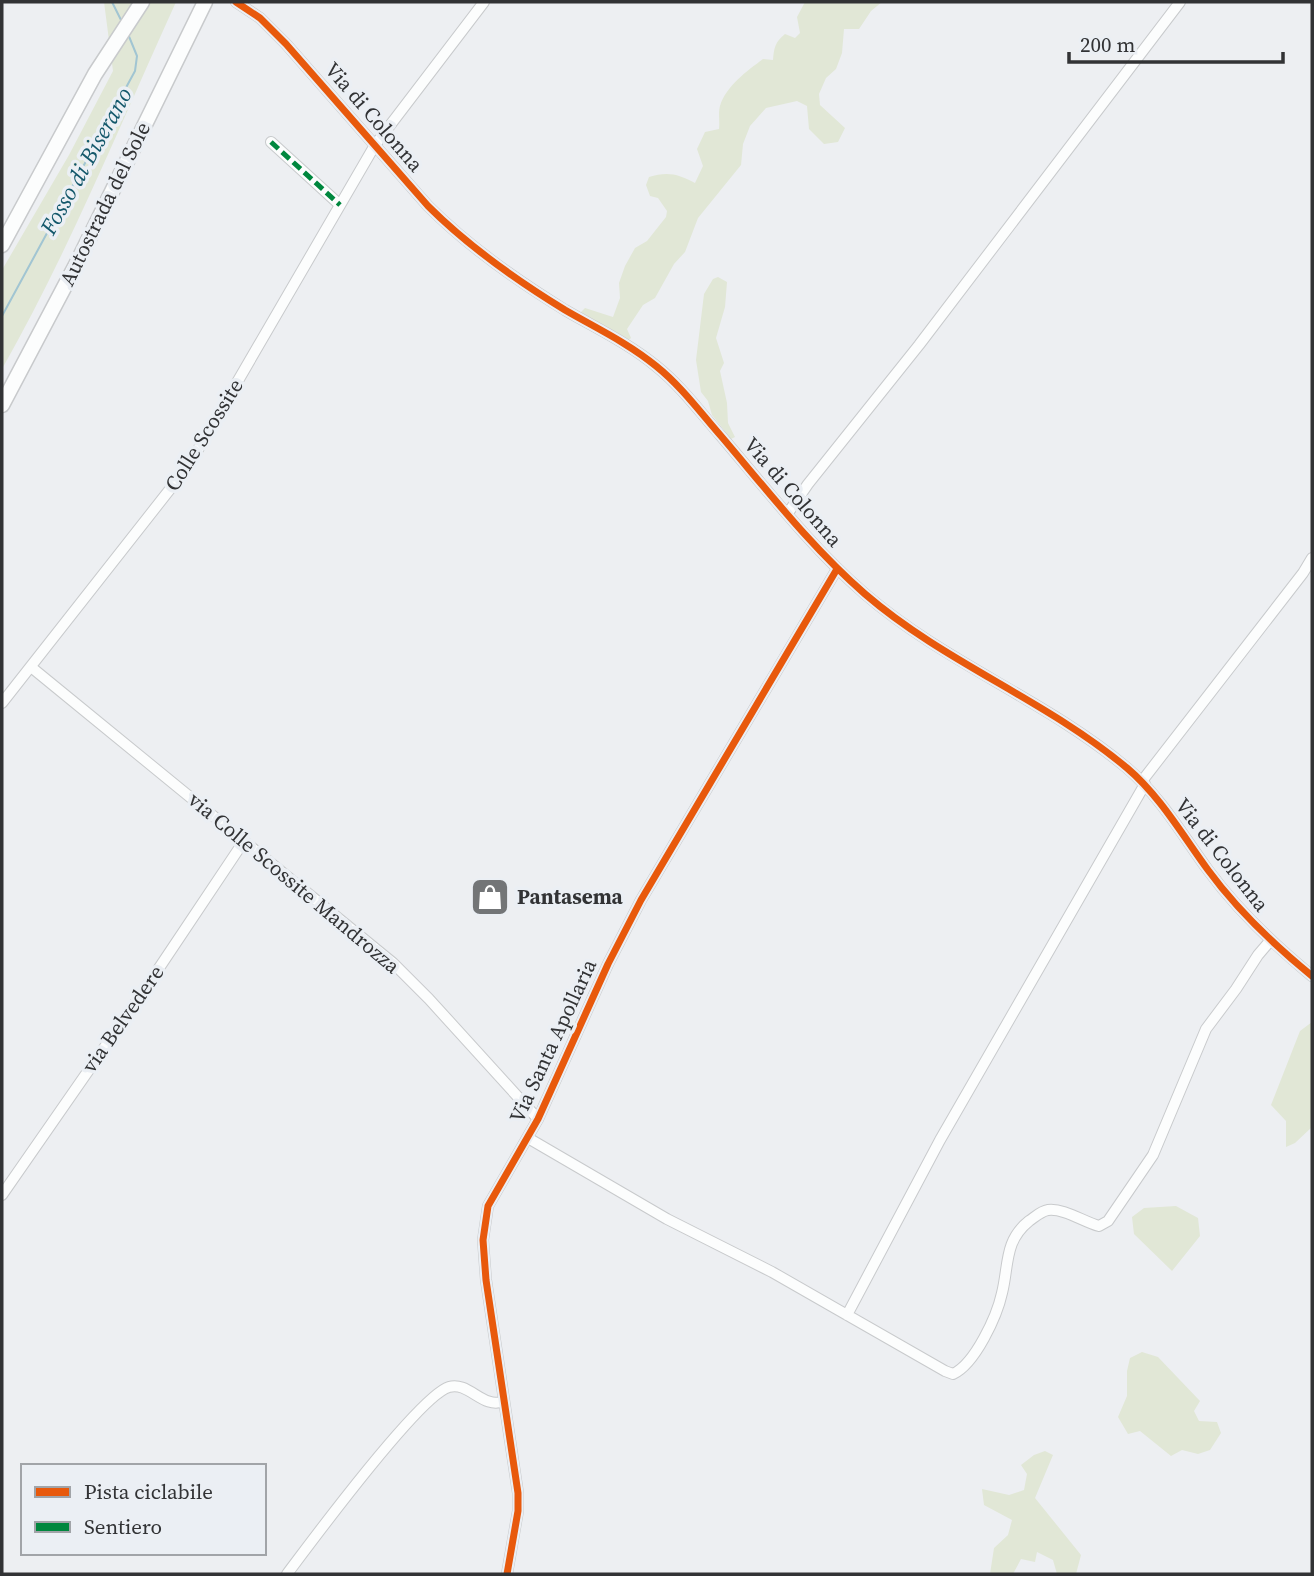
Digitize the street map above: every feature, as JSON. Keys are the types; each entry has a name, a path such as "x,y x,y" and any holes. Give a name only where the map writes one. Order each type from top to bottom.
{"highway":[{"name":"Autostrada del Sole","path":"2,405 77,263 205,2"},
{"path":"2,245 95,74 138,8"}],"street":[{"name":"Via di Colonna","path":"236,2 258,17 292,51 437,214 499,265 534,290 628,346 682,390 837,569 925,640 1064,722 1116,759 1143,783 1223,890 1270,941 1312,976"},
{"name":"Colle Scossite","path":"2,704 194,458 375,145 484,2"},
{"path":"788,513 1180,2"},
{"path":"271,142 340,205"},
{"path":"847,1315 940,1140 1143,783 1312,558"},
{"name":"Via Santa Apollaria","path":"508,1574 518,1502 486,1280 483,1236 487,1211 492,1196 538,1119 622,935 715,772 837,569"},
{"name":"via Colle Scossite Mandrozza","path":"31,667 393,963 538,1119"},
{"name":"via Belvedere","path":"2,1195 244,841"},
{"path":"528,1138 667,1219 772,1272 953,1374 961,1369 983,1339 997,1311 1008,1252 1015,1236 1031,1220 1047,1210 1097,1226 1108,1221 1153,1155 1206,1029 1270,941"},
{"path":"287,1574 323,1525 412,1418 442,1391 457,1386 493,1404 503,1401"}],"green space":[{"path":"104,2 176,2 72,233 2,369 2,270 69,155 113,71"},
{"path":"805,2 882,2 871,11 859,29 844,29 842,53 836,69 826,78 819,94 820,105 845,128 838,142 824,144 809,129 807,106 797,101 766,108 750,126 743,144 741,165 698,218 685,252 674,264 655,298 643,305 627,329 631,338 626,342 579,314 585,308 613,317 620,298 619,283 625,266 635,248 647,241 666,217 667,211 658,198 650,196 646,185 649,177 673,174 695,183 703,166 697,149 705,132 719,129 720,106 727,92 763,59 773,60 776,45 785,34 795,38 800,33 797,17"},
{"path":"718,277 727,282 725,307 716,338 724,363 720,371 728,423 735,437 731,439 712,415 708,401 701,392 696,360 704,294 713,279"},
{"path":"1312,1022 1312,1127 1295,1143 1286,1147 1286,1121 1271,1105 1300,1031"},
{"path":"1176,1206 1198,1218 1200,1236 1172,1271 1134,1234 1132,1217 1144,1208"},
{"path":"1142,1352 1158,1357 1200,1401 1194,1411 1199,1421 1217,1422 1221,1433 1210,1450 1198,1454 1182,1450 1171,1456 1140,1431 1128,1434 1118,1417 1127,1396 1130,1358"},
{"path":"1045,1451 1053,1455 1035,1498 1081,1555 1076,1574 1057,1574 1053,1560 1037,1552 1035,1562 1021,1559 1013,1574 990,1574 994,1548 1008,1535 1012,1520 984,1505 982,1489 1009,1495 1024,1490 1027,1474 1021,1465"}],"waterway":[{"name":"Fosso di Biserano","path":"112,2 121,20"},
{"name":"Fosso di Biserano","path":"2,316 135,71 137,56 128,34"}],"marked path":[{"path":"271,142 340,205"}],"cycle path":[{"path":"236,2 260,18 286,44 428,206 459,235 529,287 634,350 665,374 808,538 865,594 928,641 1063,722 1127,768 1161,804 1231,899 1270,939 1312,976"},
{"path":"507,1574 518,1511 518,1493 486,1280 483,1240 488,1206 538,1119 608,964 641,900 837,569"}],"place":[{"name":"Pantasema","path":"490,897"}]}
